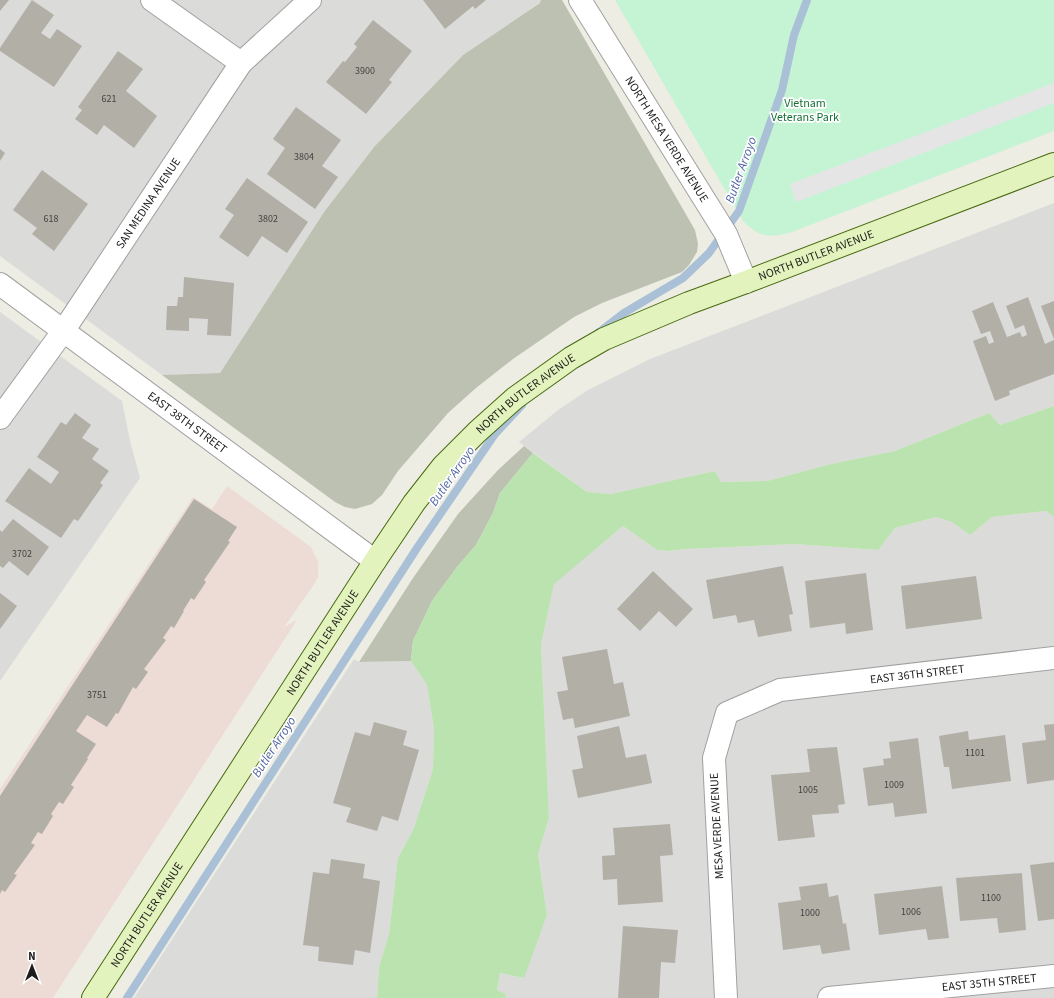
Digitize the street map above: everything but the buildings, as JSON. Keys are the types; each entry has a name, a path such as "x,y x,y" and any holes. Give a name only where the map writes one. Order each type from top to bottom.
{"main road":[{"name":"NORTH BUTLER AVENUE","path":"93,998 414,503 443,466 477,432 515,398 571,358 604,338 688,303 1054,164"}],"street":[{"path":"152,0 241,63"},
{"name":"SAN MEDINA AVENUE","path":"0,418 64,330 241,63 310,0"},
{"name":"NORTH MESA VERDE AVENUE","path":"580,0 726,234 746,282"},
{"name":"EAST 38TH STREET","path":"0,284 375,561"},
{"name":"EAST 36TH STREET","path":"780,690 1054,658"},
{"name":"MESA VERDE AVENUE","path":"726,998 714,758 726,713 780,690"},
{"name":"EAST 35TH STREET","path":"829,998 1054,976"}],"shaded area":[{"path":"0,0 541,0 541,2 463,55 374,147 324,212 220,373 162,375 0,256"},
{"path":"541,0 562,0 695,230 698,244 697,252 689,265 682,272 602,303 574,317 513,359 476,388 448,413 398,471 382,495 372,504 355,509 345,507 335,502 162,375 220,373 324,212 374,147 463,55 540,3"},
{"path":"1054,83 1054,103 796,202 790,184"},
{"path":"1054,203 1054,406 1000,425 989,413 895,451 831,464 767,481 720,482 715,471 611,494 587,492 519,442 558,410 588,390 650,359"},
{"path":"0,312 122,401 130,441 140,478 0,681"},
{"path":"524,446 533,453 500,493 493,513 476,545 457,567 432,601 413,641 411,661 359,662 413,578 458,514 498,470"},
{"path":"227,486 311,547 318,562 318,577 284,627 297,620 53,998 0,998 0,789 193,497 212,509"},
{"path":"1046,511 1054,517 1054,998 505,998 506,994 497,990 500,973 523,978 547,915 538,854 549,818 541,645 554,583 623,526 657,550 668,551 795,544 877,550 895,528 936,517 952,522 970,535 992,517"},
{"path":"354,659 359,662 411,661 427,685 434,729 433,769 414,828 398,858 389,934 379,967 377,998 134,998"}],"green space":[{"name":"Vietnam Veterans Park","path":"615,0 1054,0 1054,131 792,232 771,236 760,234 743,221"},
{"path":"1054,406 1054,517 1046,511 992,517 970,535 952,522 936,517 895,528 878,550 795,544 668,551 657,550 623,526 554,584 541,645 549,818 538,854 547,915 524,978 500,973 497,990 506,994 505,998 377,998 379,967 389,934 398,858 414,828 433,769 434,729 427,685 411,661 413,641 432,601 457,567 476,545 493,513 500,493 533,453 587,492 611,494 715,471 721,482 767,481 831,464 895,451 989,413 1000,425"}],"waterway":[{"name":"Butler Arroyo","path":"598,333 624,313 683,278 709,253 739,211 782,90 794,35 807,0"},
{"name":"Butler Arroyo","path":"127,998 417,548 495,434 522,405"}]}
